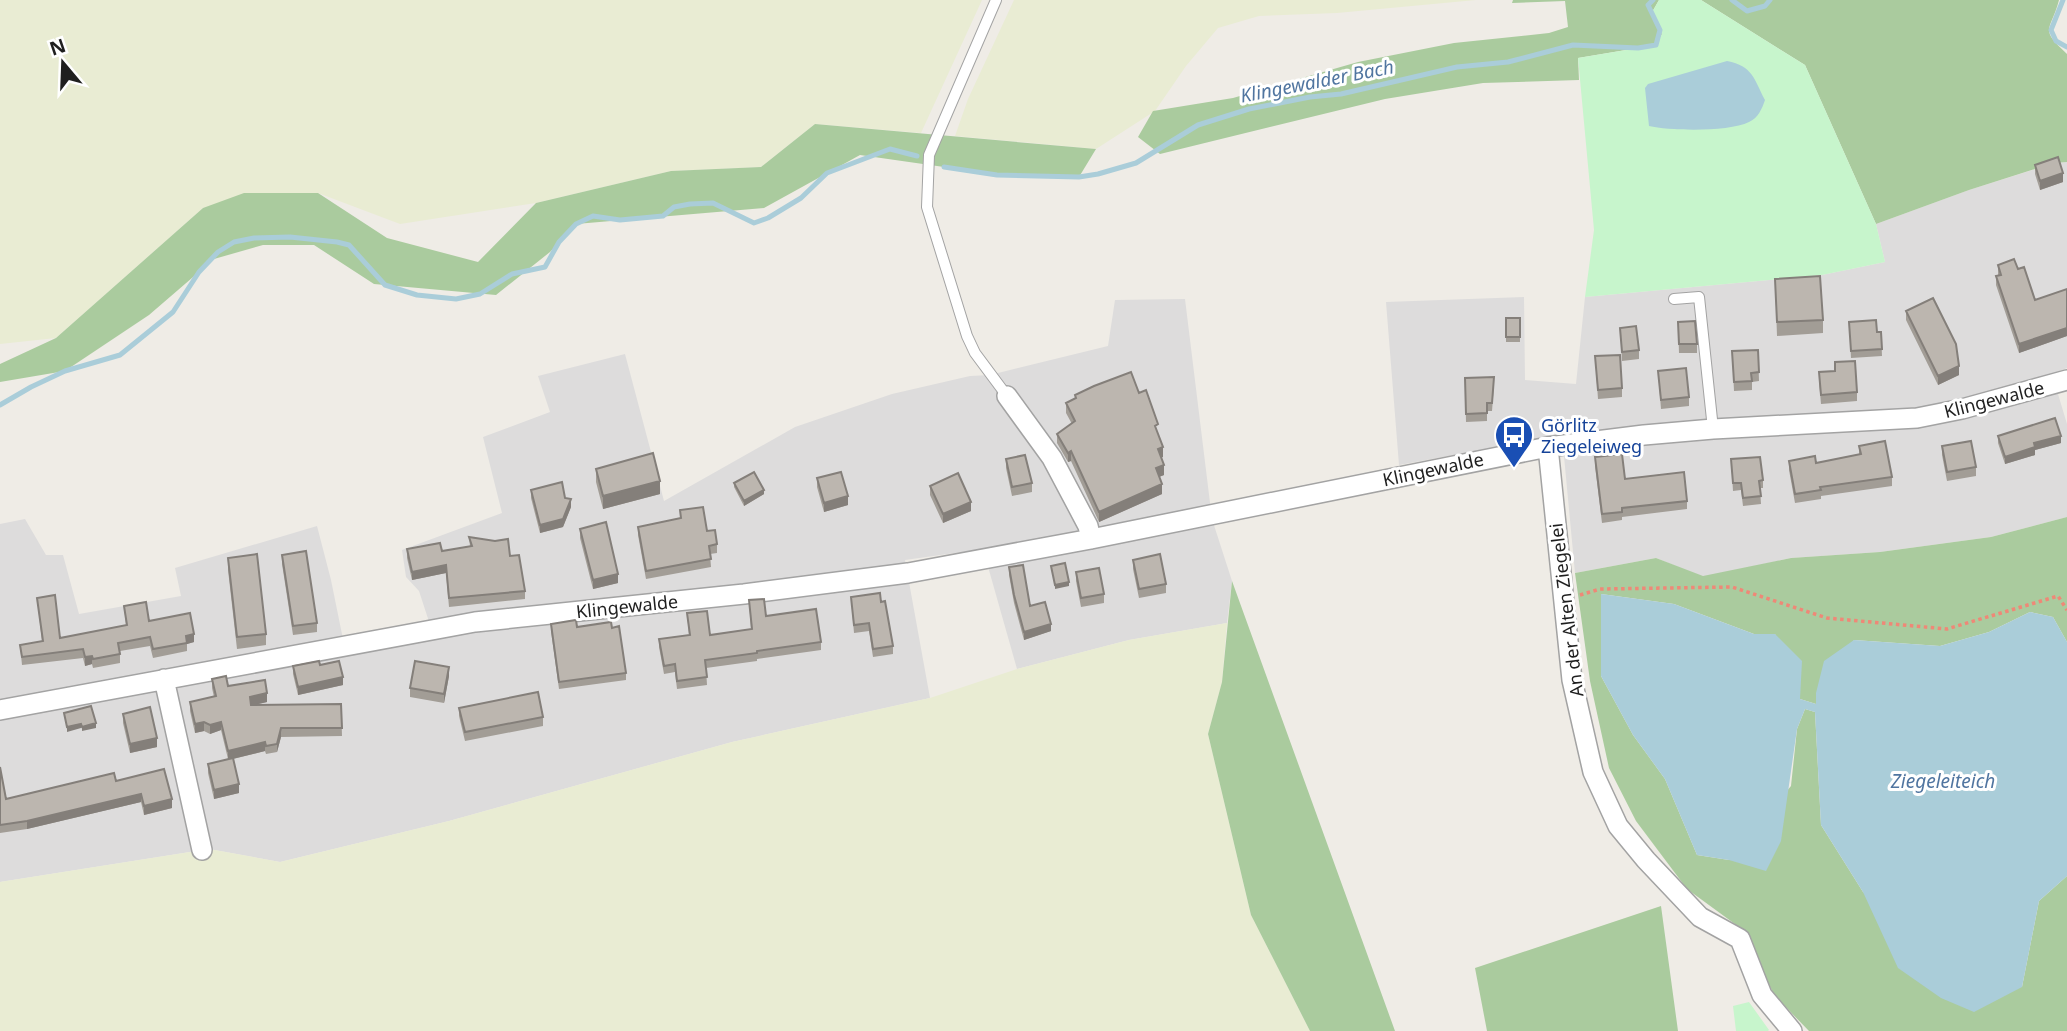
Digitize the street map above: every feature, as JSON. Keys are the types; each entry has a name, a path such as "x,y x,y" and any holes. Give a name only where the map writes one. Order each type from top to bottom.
{"street":[{"name":"Klingewalde","path":"0,710 475,622 744,594 908,573 1548,447 1713,429 1917,418 1962,410 2067,380"},
{"path":"1007,396 1052,458 1088,526 1091,539"},
{"name":"An der Alten Ziegelei","path":"1548,447 1572,680 1593,772 1618,826 1700,916 1740,939 1762,995 1792,1031"},
{"path":"164,679 202,850"}],"lane":[{"path":"996,0 929,155 927,206 967,336 975,353 1007,396"},
{"path":"1674,299 1699,297 1713,429"}],"path":[{"path":"1564,600 1600,589 1732,587 1827,618 1947,629 2058,596 2067,610"}],"shaded area":[{"path":"2067,162 2067,368 2052,374 2067,424 2067,517 1991,537 1880,552 1791,558 1703,577 1656,558 1575,573 1562,435 1399,465 1386,302 1524,297 1525,380 1576,384 1585,297 1822,275 1885,262 1876,224 1969,190 2055,163"},
{"path":"1185,299 1212,519 1232,581 1227,623 1129,640 1017,669 983,549 905,560 930,698 732,742 449,821 280,862 209,849 0,882 0,524 25,519 46,555 63,555 79,614 181,596 175,568 317,526 346,654 434,637 419,591 406,577 402,550 502,513 483,437 550,412 538,376 625,354 664,501 795,427 892,394 970,376 990,375 1108,346 1115,300"}],"green space":[{"path":"0,0 982,0 921,133 815,124 761,167 671,171 536,203 400,224 318,193 203,208 56,338 0,344"},
{"path":"1014,0 1476,0 1337,13 1259,16 1218,28 1186,66 1155,111 1096,149 955,136 968,99"},
{"path":"1513,0 1659,0 1651,14 1662,34 1656,45 1578,58 1579,80 1483,83 1385,99 1160,154 1138,137 1153,111 1233,98 1358,62 1454,43 1549,33 1568,27 1565,1 1512,3"},
{"path":"1659,0 1701,0 1805,65 1876,224 1885,262 1822,275 1585,297 1594,230 1578,58 1656,45 1662,34 1651,14"},
{"path":"1701,0 2059,0 2049,29 2052,39 2067,54 2067,162 2054,163 1969,190 1876,224 1805,65"},
{"path":"815,124 1096,149 1079,177 1000,175 860,155 764,208 576,224 550,252 496,295 374,284 314,245 263,245 214,259 149,315 65,371 0,382 0,364 56,338 203,208 244,193 318,193 387,238 478,262 536,203 671,171 761,167"},
{"path":"2067,517 2067,642 2053,617 2030,612 1989,632 1940,646 1854,640 1816,704 1800,699 1775,634 1754,634 1674,604 1601,594 1601,676 1633,735 1665,779 1697,855 1729,860 1791,786 1797,729 1805,709 1815,712 1821,825 1863,892 2022,987 2039,901 2067,876 2067,1031 1809,1031 1775,996 1739,927 1687,889 1636,821 1609,768 1590,681 1575,573 1656,558 1703,576 1791,558 1880,552 1991,537"},
{"path":"1232,581 1395,1031 1310,1031 1251,915 1208,734 1222,682"},
{"path":"1227,623 1222,682 1208,734 1251,915 1310,1031 0,1031 0,882 209,849 280,862 449,821 732,742 930,698 1017,669 1129,640"},
{"path":"1661,906 1678,1031 1487,1031 1475,968"},
{"path":"1749,1002 1768,1031 1736,1031 1733,1006"}],"water":[{"path":"1727,61 1748,70 1765,100 1755,118 1728,128 1685,130 1649,126 1645,88 1648,84"},
{"name":"Ziegeleiteich","path":"1601,594 1674,604 1754,634 1775,634 1802,661 1800,699 1816,704 1824,661 1854,640 1940,646 1989,632 2030,612 2053,617 2067,642 2067,876 2039,901 2022,987 1974,1012 1941,998 1898,968 1863,892 1821,825 1815,712 1805,709 1797,729 1781,841 1766,871 1729,860 1697,855 1665,779 1633,735 1601,676"}],"building":[{"path":"2058,157 2063,173 2040,181 2035,165"},
{"path":"2014,259 2018,269 2024,267 2035,300 2067,289 2067,328 2019,344 1996,276 2001,275 1998,265"},
{"path":"1820,276 1823,320 1777,322 1775,279"},
{"path":"1933,298 1956,344 1959,366 1938,376 1906,311"},
{"path":"1506,318 1520,318 1520,337 1506,337"},
{"path":"1876,320 1877,332 1881,332 1882,349 1851,351 1849,322"},
{"path":"1695,321 1697,344 1679,344 1678,322"},
{"path":"1636,326 1639,350 1622,352 1620,328"},
{"path":"1758,350 1759,372 1751,373 1752,381 1734,382 1732,351"},
{"path":"1620,355 1622,388 1598,390 1595,356"},
{"path":"1855,361 1857,392 1821,395 1819,372 1835,371 1835,362"},
{"path":"1686,368 1689,397 1661,400 1658,371"},
{"path":"1131,372 1139,393 1146,390 1158,424 1155,426 1163,447 1158,449 1164,465 1156,468 1162,484 1099,512 1071,451 1068,453 1057,434 1075,421 1066,403 1076,398 1075,395"},
{"path":"1494,377 1492,403 1487,403 1487,413 1466,414 1465,378"},
{"path":"2055,418 2061,436 2034,443 2035,447 2005,457 1998,436"},
{"path":"1885,441 1892,477 1820,487 1821,490 1795,494 1789,461 1815,456 1816,463 1861,454 1859,446"},
{"path":"1971,441 1976,467 1947,472 1942,446"},
{"path":"653,453 660,481 603,496 596,469"},
{"path":"1622,454 1625,479 1684,472 1687,501 1622,508 1622,512 1602,514 1595,457"},
{"path":"1025,455 1032,483 1012,487 1006,459"},
{"path":"1760,457 1763,480 1759,481 1761,496 1743,498 1741,483 1733,483 1731,459"},
{"path":"754,472 764,490 744,501 734,483"},
{"path":"841,472 848,496 824,503 817,478"},
{"path":"958,473 971,502 943,514 930,486"},
{"path":"562,482 565,498 571,499 563,519 540,525 531,490"},
{"path":"703,507 707,531 715,530 717,544 709,546 711,559 646,571 638,527 681,518 680,510"},
{"path":"606,522 618,574 593,580 580,529"},
{"path":"469,537 495,541 508,539 510,556 519,555 525,591 449,598 446,565 412,572 407,549 440,543 442,551 472,546"},
{"path":"306,551 317,623 293,626 282,555"},
{"path":"257,554 266,634 237,637 228,558"},
{"path":"1160,554 1166,584 1139,589 1133,560"},
{"path":"1065,563 1069,582 1055,585 1051,566"},
{"path":"1023,565 1030,606 1045,602 1051,624 1024,632 1009,567"},
{"path":"1099,568 1104,594 1081,598 1076,572"},
{"path":"880,593 881,602 885,601 893,646 873,649 869,623 854,625 851,597"},
{"path":"55,595 60,638 127,625 124,606 146,602 149,621 190,613 194,634 186,636 187,643 153,649 150,637 118,643 120,654 93,659 92,656 85,657 83,649 22,657 20,645 43,641 37,598"},
{"path":"764,599 766,616 816,609 821,642 705,660 707,677 677,681 675,664 664,666 659,639 690,635 687,613 707,611 710,635 752,629 749,600"},
{"path":"576,620 577,627 611,622 612,628 619,626 626,673 559,682 551,624"},
{"path":"319,661 320,665 339,661 343,677 298,687 293,666"},
{"path":"415,661 449,667 444,694 410,688"},
{"path":"226,676 228,686 265,680 267,693 250,697 251,705 341,704 342,728 281,728 277,744 266,746 265,742 228,751 221,722 210,725 204,722 195,724 190,702 216,696 212,679"},
{"path":"538,692 543,717 465,732 459,708"},
{"path":"91,706 96,723 67,727 64,713"},
{"path":"150,707 157,738 130,744 123,714"},
{"path":"233,758 239,784 214,790 208,764"},
{"path":"0,767 6,799 114,773 116,781 164,769 172,799 144,806 141,794 0,825"}],"waterway":[{"name":"Klingewalder Bach","path":"944,167 997,175 1079,177 1098,174 1136,163 1198,125 1249,109 1341,94 1457,67 1508,62 1573,45 1638,48 1656,45 1660,30 1648,5 1653,0"},
{"name":"Klingewalder Bach","path":"1732,0 1747,11 1765,6 1770,0"},
{"name":"Klingewalder Bach","path":"2063,0 2051,30 2056,41 2067,47"},
{"name":"Klingewalder Bach","path":"0,405 65,371 120,355 173,312 199,272 218,252 234,242 254,238 290,237 349,245 385,285 417,295 456,299 480,294 512,274 545,267 559,242 576,224 593,216 620,220 663,216 674,207 713,203 754,223 768,218 801,198 827,173 890,149 917,156"}],"place":[{"name":"Görlitz Ziegeleiweg","path":"1514,469"}]}
